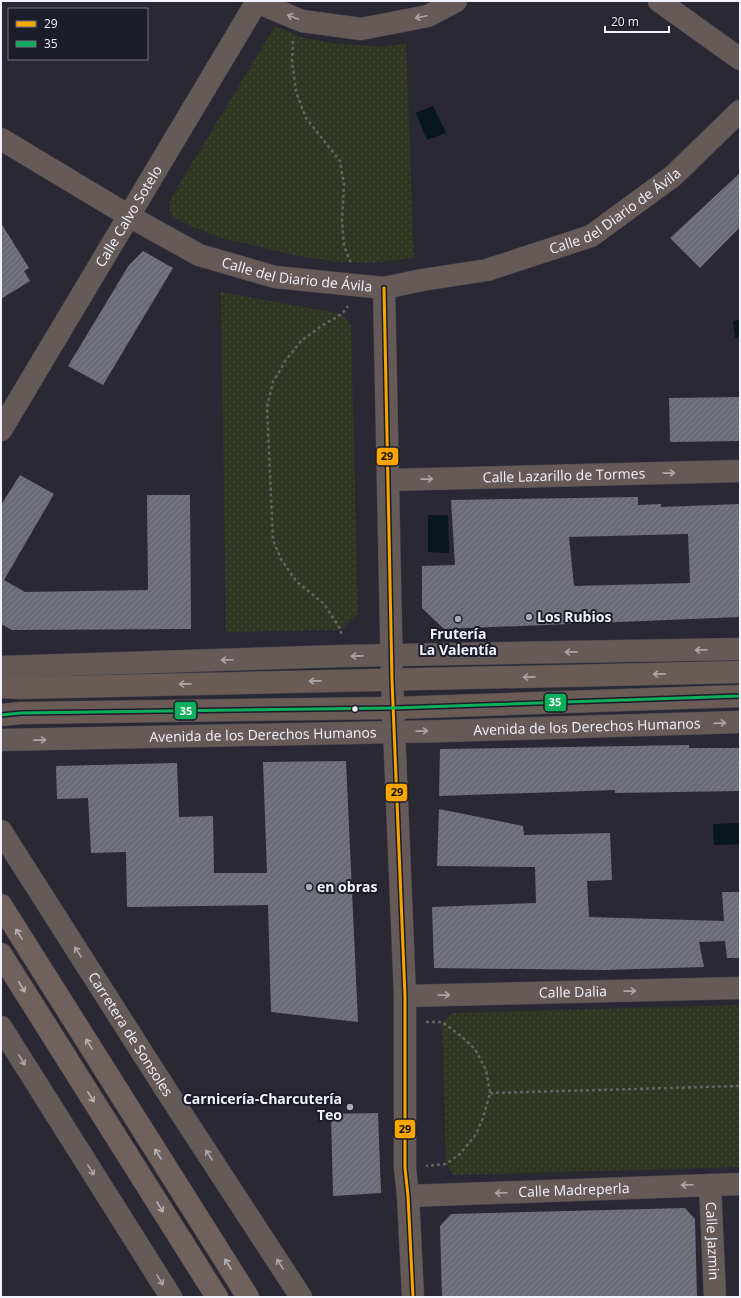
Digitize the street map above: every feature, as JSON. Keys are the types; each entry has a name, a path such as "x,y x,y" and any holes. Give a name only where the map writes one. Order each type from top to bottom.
{"highway":[{"path":"1,905 248,1297"},
{"path":"1,954 217,1297"}],"main road":[{"path":"1,687 20,688 740,672"},
{"name":"Avenida de los Derechos Humanos","path":"1,715 21,713 393,708 740,696"}],"street":[{"path":"255,2 302,21 361,29 428,16 456,1"},
{"path":"659,1 740,59"},
{"name":"Calle Calvo Sotelo","path":"1,430 255,2"},
{"name":"Calle del Diario de Ávila","path":"1,139 129,216 199,255 276,277 384,288 422,280 487,270 591,236 673,176 740,111"},
{"path":"384,288 392,680 406,1021 405,1168 414,1297"},
{"name":"Calle Lazarillo de Tormes","path":"388,480 740,471"},
{"path":"1,667 342,656 740,649"},
{"name":"Avenida de los Derechos Humanos","path":"1,740 740,722"},
{"name":"Carretera de Sonsoles","path":"1,831 301,1297"},
{"name":"Calle Dalia","path":"405,996 740,988"},
{"path":"1,1027 171,1297"},
{"name":"Calle Jazmin","path":"710,1184 715,1297"},
{"name":"Calle Madreperla","path":"408,1196 740,1184"}],"path":[{"path":"302,21 293,33 292,60 296,92 306,118 340,161 344,185 342,220 344,246 361,285 342,314 323,325 301,341 286,360 273,382 267,407 273,540 281,559 296,581 324,604 341,630 342,656"},
{"path":"405,1168 446,1164 460,1154 476,1134 483,1118 490,1093 486,1070 475,1049 461,1036 442,1022 406,1021"},
{"path":"490,1093 740,1086"}],"green space":[{"path":"275,26 304,38 331,43 383,47 406,43 414,258 372,263 338,262 298,256 222,238 193,227 173,217 169,208 171,198"},
{"path":"221,292 342,314 351,324 358,614 341,630 226,632"},
{"path":"740,1005 740,1167 454,1175 446,1164 442,1022 453,1013"}],"shaded area":[{"path":"433,106 446,133 427,140 416,113"},
{"path":"740,320 740,338 735,338 733,321"},
{"path":"428,515 448,515 449,553 428,552"},
{"path":"740,823 740,844 714,845 713,824"}],"building":[{"path":"740,173 740,227 700,268 670,238"},
{"path":"1,223 29,268 24,271 30,281 1,299"},
{"path":"143,251 173,268 103,385 68,366 129,265"},
{"path":"740,397 740,441 670,442 669,398"},
{"path":"20,475 54,494 4,580 25,592 148,590 147,495 190,495 191,629 12,630 1,624 1,505"},
{"path":"638,497 638,505 661,504 661,507 740,504 740,617 444,629 422,608 422,566 455,565 451,500","holes":["688,534 690,583 574,586 569,537"]},
{"path":"689,745 689,748 740,748 740,791 615,793 615,790 439,796 440,749"},
{"path":"346,761 358,1022 271,1012 268,905 127,907 126,852 91,853 88,798 57,799 56,766 177,763 179,817 213,816 214,873 267,873 263,762"},
{"path":"439,809 523,826 524,835 610,833 612,880 587,881 589,917 724,921 722,892 740,892 740,958 727,958 725,941 699,942 704,967 605,970 434,968 432,907 536,903 535,867 437,866"},
{"path":"378,1113 381,1193 333,1196 331,1114"},
{"path":"685,1208 695,1219 697,1297 442,1297 440,1226 451,1214"}],"transit line":[{"name":"29","path":"384,288 392,680 405,996 405,1168 408,1196 413,1297"},
{"name":"35","path":"1,715 21,713 393,708 740,696"}],"place":[{"name":"Los Rubios","path":"529,617"},
{"name":"Frutería La Valentía","path":"458,619"},
{"name":"en obras","path":"309,887"},
{"name":"Carnicería-Charcutería Teo","path":"350,1107"}]}
